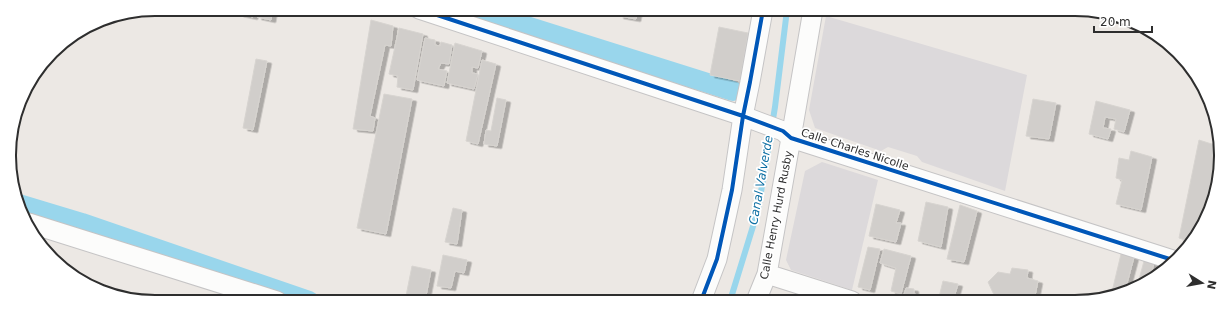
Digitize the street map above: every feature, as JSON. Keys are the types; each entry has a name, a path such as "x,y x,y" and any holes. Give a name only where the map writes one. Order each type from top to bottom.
{"street":[{"name":"Calle Charles Nicolle","path":"440,16 751,119 788,134 1168,258"},
{"path":"703,295 717,259 732,190 751,119 762,16"},
{"name":"Calle Henry Hurd Rusby","path":"758,295 767,274 788,134 811,16"},
{"path":"35,225 258,295"},
{"path":"767,274 833,295"}],"shaded area":[{"path":"826,16 1027,75 1005,191 922,162 917,156 888,147 881,151 815,128 809,110"},
{"path":"822,162 878,180 852,290 791,270 786,260 805,171"}],"building":[{"path":"257,16 272,16 271,20"},
{"path":"619,16 637,16 636,19"},
{"path":"371,20 393,26 391,46 385,45 370,116 375,118 373,131 353,129"},
{"path":"719,27 748,33 740,81 710,75"},
{"path":"399,28 423,34 413,90 397,87 398,76 389,74"},
{"path":"425,38 435,40 435,45 440,46 441,42 452,45 449,64 441,63 438,69 447,71 444,86 417,80"},
{"path":"455,43 482,51 478,68 472,67 472,73 478,74 474,89 447,83"},
{"path":"256,59 267,61 253,130 243,128"},
{"path":"482,60 496,64 478,144 466,141"},
{"path":"384,94 412,99 386,234 357,228"},
{"path":"497,98 506,100 497,146 484,144 486,130 491,131"},
{"path":"1033,99 1056,103 1049,139 1026,136"},
{"path":"1096,101 1130,110 1124,132 1114,129 1116,119 1105,117 1103,128 1111,129 1108,139 1089,134"},
{"path":"1199,140 1214,145 1213,174 1207,200 1200,217 1184,240 1179,238"},
{"path":"1131,151 1152,157 1141,210 1116,204 1122,180 1116,178 1119,158 1129,160"},
{"path":"926,202 948,207 941,247 918,241"},
{"path":"876,204 900,210 896,223 901,223 896,242 869,236"},
{"path":"960,205 977,211 964,262 947,259"},
{"path":"453,208 462,210 457,244 445,242"},
{"path":"868,247 880,249 870,290 858,287"},
{"path":"884,249 911,256 901,294 891,291 896,268 880,263"},
{"path":"1121,254 1134,257 1127,284 1113,289"},
{"path":"443,255 467,260 464,273 455,271 451,288 437,286"},
{"path":"1144,261 1154,263 1152,271 1139,279"},
{"path":"412,266 431,270 426,295 406,295"},
{"path":"1012,268 1028,270 1027,278 1038,281 1035,295 994,295 988,282 998,272 1010,274"},
{"path":"943,281 958,284 955,295 940,295"},
{"path":"906,288 914,289 914,294 918,295 904,295"}],"waterway":[{"path":"494,16 733,91"},
{"name":"Canal Valverde","path":"732,295 758,210 775,107 786,16"},
{"path":"25,206 82,223 292,295"}],"cycle path":[{"path":"440,16 743,116 783,131 791,138 1168,258"},
{"path":"703,295 717,259 732,190 743,116 762,16"}]}
